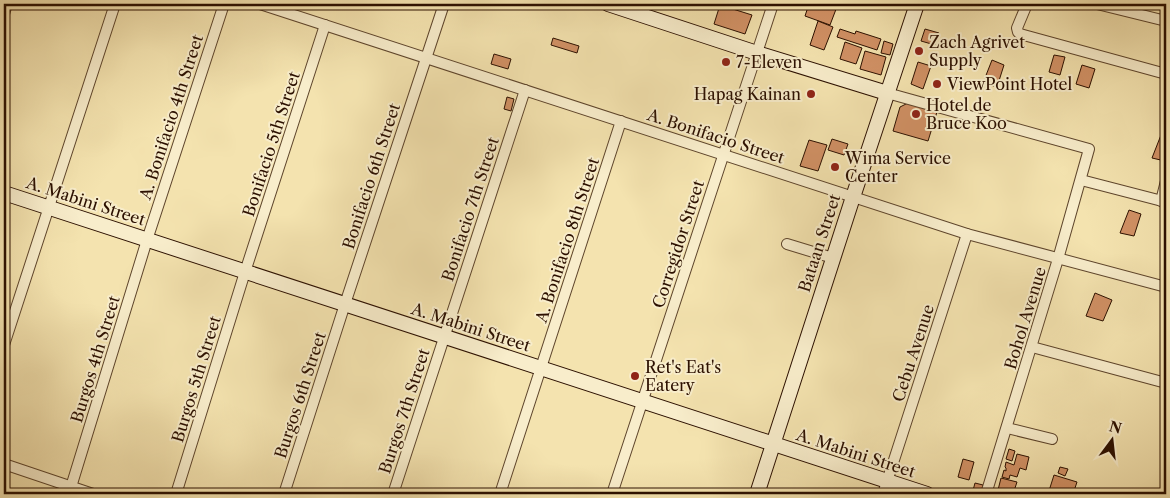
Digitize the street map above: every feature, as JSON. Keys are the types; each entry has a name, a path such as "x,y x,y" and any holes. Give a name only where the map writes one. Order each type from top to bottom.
{"street":[{"path":"4,14 7,4"},
{"path":"4,346 115,4"},
{"name":"A. Bonifacio 4th Street","path":"147,240 224,4"},
{"name":"A. Bonifacio Street","path":"260,4 967,234 1166,287"},
{"name":"Bonifacio 6th Street","path":"345,304 444,4"},
{"path":"608,4 887,93"},
{"name":"Corregidor Street","path":"612,494 773,4"},
{"name":"Bataan Street","path":"757,494 852,197 917,4"},
{"path":"1027,4 1017,28 1020,34 1166,74"},
{"path":"1097,4 1166,21"},
{"name":"Bonifacio 5th Street","path":"245,272 325,25"},
{"name":"Bonifacio 7th Street","path":"444,337 525,90"},
{"name":"Bohol Avenue","path":"887,93 1089,149 1032,347 986,494"},
{"name":"A. Bonifacio 8th Street","path":"500,494 621,121"},
{"path":"1081,180 1163,202 1166,181"},
{"name":"A. Mabini Street","path":"4,193 773,444 885,488 927,494"},
{"name":"Cebu Avenue","path":"885,488 967,234"},
{"name":"Burgos 4th Street","path":"71,488 147,240"},
{"path":"787,244 833,258"},
{"name":"Burgos 5th Street","path":"176,494 245,272"},
{"name":"Burgos 6th Street","path":"284,494 345,304"},
{"name":"Burgos 7th Street","path":"393,494 444,337"},
{"path":"1032,347 1166,383"},
{"path":"1007,428 1052,440"},
{"path":"4,464 93,494"}],"building":[{"path":"809,4 838,4 830,25 805,16"},
{"path":"720,5 752,15 745,34 714,24"},
{"path":"818,21 833,27 824,50 810,45"},
{"path":"840,29 855,34 856,31 881,39 877,50 837,37"},
{"path":"925,29 939,33 935,45 921,41"},
{"path":"553,38 579,46 577,53 551,45"},
{"path":"884,41 893,44 890,55 881,53"},
{"path":"845,42 862,48 856,64 840,59"},
{"path":"865,51 886,57 881,75 860,69"},
{"path":"494,54 511,59 508,69 491,64"},
{"path":"1054,55 1065,57 1060,75 1049,72"},
{"path":"992,60 1004,65 997,87 983,83"},
{"path":"918,62 931,66 923,89 911,84"},
{"path":"1082,65 1095,69 1089,88 1076,84"},
{"path":"507,97 514,99 511,111 504,109"},
{"path":"908,103 937,112 928,141 893,131 900,107"},
{"path":"1161,135 1166,137 1165,161 1152,158"},
{"path":"832,139 848,144 844,155 828,150"},
{"path":"809,140 827,145 818,171 800,166"},
{"path":"1129,210 1141,214 1134,236 1120,233"},
{"path":"1095,293 1112,300 1103,321 1086,316"},
{"path":"1009,449 1015,451 1012,461 1006,459"},
{"path":"1017,454 1029,457 1026,470 1020,468 1017,477 1010,475 1009,479 1002,477 1004,470 1006,471 1006,462 1014,465"},
{"path":"963,459 974,462 969,480 958,477"},
{"path":"1060,467 1068,469 1065,476 1058,473"},
{"path":"1054,475 1077,482 1073,494 1048,494"},
{"path":"1001,478 1017,482 1013,494 997,494"},
{"path":"975,483 983,485 981,494 972,494"}],"place":[{"name":"Zach Agrivet Supply","path":"919,51"},
{"name":"7-Eleven","path":"726,62"},
{"name":"ViewPoint Hotel","path":"937,84"},
{"name":"Hapag Kainan","path":"811,94"},
{"name":"Hotel de Bruce Koo","path":"916,114"},
{"name":"Wima Service Center","path":"835,167"},
{"name":"Ret's Eat's Eatery","path":"635,376"}]}
